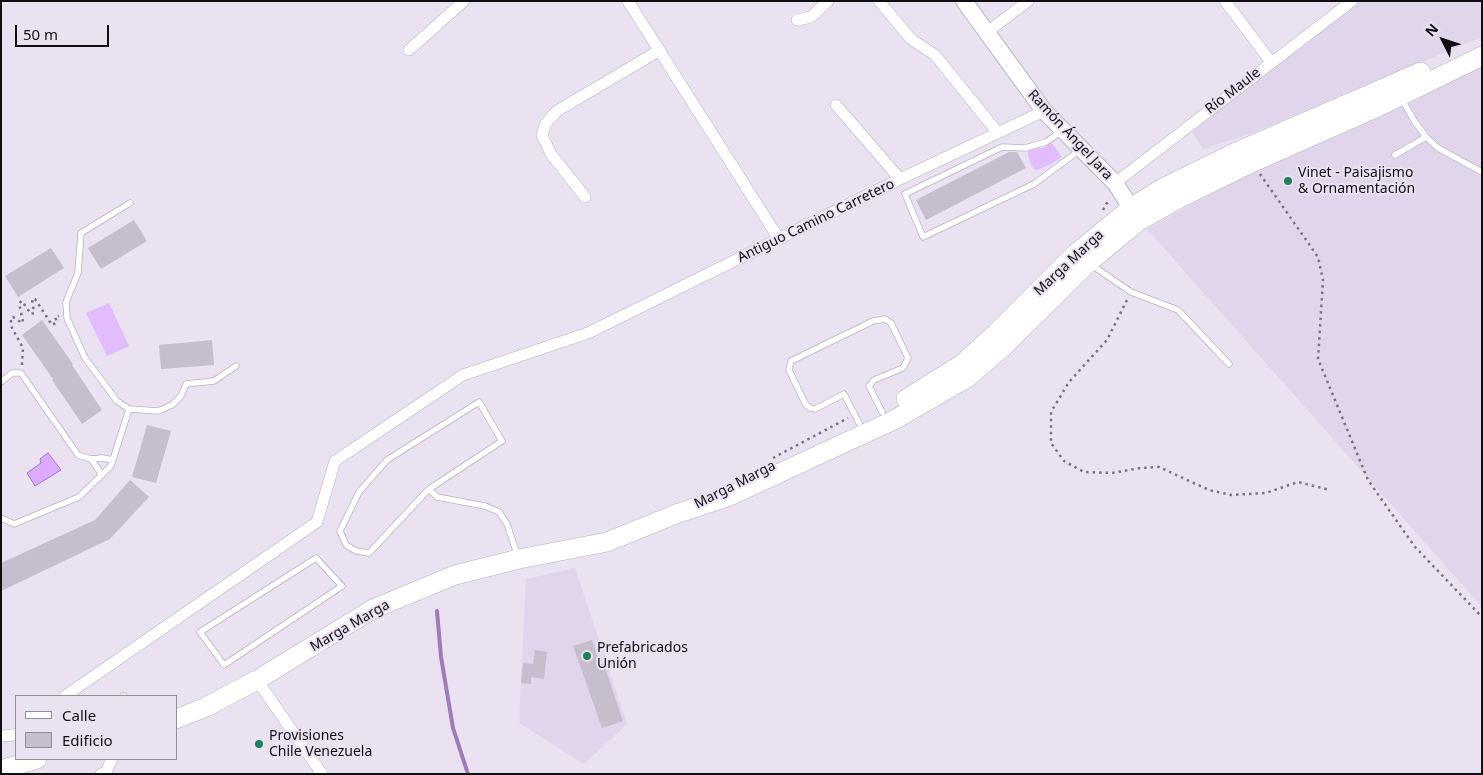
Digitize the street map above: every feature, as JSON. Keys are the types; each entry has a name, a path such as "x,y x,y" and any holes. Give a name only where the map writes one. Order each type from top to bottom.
{"main road":[{"name":"Ramón Ángel Jara","path":"964,1 1044,111 1082,149 1126,201"},
{"name":"Marga Marga","path":"676,514 857,419 882,412 962,364 996,333 1126,201 1160,189 1234,153 1482,46"},
{"name":"Marga Marga","path":"1126,201 1180,198 1482,56"},
{"name":"Marga Marga","path":"178,718 206,707 258,680 373,609 455,576 519,559 608,542 676,514 730,496 894,420 967,378 1004,347 1088,263 1126,201"},
{"path":"1,763 29,761"},
{"path":"1,770 29,761"}],"street":[{"path":"409,50 464,1"},
{"path":"628,1 779,239"},
{"path":"796,20 811,17 828,1"},
{"path":"879,1 912,39 935,55 998,133"},
{"path":"986,33 1028,1"},
{"path":"1225,1 1271,62"},
{"name":"Río Maule","path":"1126,201 1271,62 1352,1"},
{"path":"585,197 551,154 542,135 546,123 557,111 660,50"},
{"path":"836,105 900,179"},
{"name":"Antiguo Camino Carretero","path":"66,695 316,522 335,461 463,375 588,333 900,179 1044,111"},
{"path":"258,680 322,774"},
{"path":"1,736 15,735"},
{"path":"101,774 106,772 112,760"}],"lane":[{"path":"1400,96 1426,137 1438,148 1482,172"},
{"path":"1063,131 1046,142 1025,148 1002,147 905,194 923,237 1034,184 1082,149"},
{"path":"1395,155 1426,137"},
{"path":"130,203 80,233 78,273 66,302 67,318 85,358 117,401 130,409 158,411 172,405 181,396 186,384 214,380 236,366"},
{"path":"1088,263 1131,292 1178,310 1229,364"},
{"path":"857,419 844,394 815,409 806,405 789,370 791,361 873,321 886,319 891,323 908,358 903,368 874,380 869,386 882,412"},
{"path":"1,382 12,373 21,373 78,455 91,459 113,460"},
{"path":"479,402 502,441 429,489 369,553 356,552 346,545 340,531 359,492 387,460 479,402"},
{"path":"1,518 14,524 79,498 111,466 130,409"},
{"path":"91,459 102,475"},
{"path":"429,489 437,497 485,506 498,512 507,524 519,559"},
{"path":"316,558 342,586 224,665 200,632 316,558"}],"path":[{"path":"1251,163 1318,256 1323,280 1318,359 1368,480 1415,547 1482,617"},
{"path":"1101,216 1106,204 1126,201"},
{"path":"1131,292 1107,340 1069,382 1051,412 1051,442 1064,461 1084,472 1112,473 1159,467 1208,490 1231,495 1266,493 1298,482 1330,490"},
{"path":"21,373 23,348 11,326 11,318 13,317 23,322 19,304 22,301 32,314 34,313 32,299 35,299 52,324 57,322 55,318 67,312"},
{"path":"770,459 857,419"}],"shaded area":[{"path":"1360,1 1482,1 1482,37 1252,133 1203,149 1192,132"},
{"path":"1482,67 1482,607 1147,229 1289,151 1417,100 1441,85"},
{"path":"1051,142 1062,157 1036,170 1033,168 1028,157 1028,152 1031,149 1043,148"},
{"path":"109,303 129,346 107,356 86,313"},
{"path":"48,453 61,470 35,486 27,473 41,463 40,459"},
{"path":"575,568 627,724 584,764 519,723 526,579"}],"building":[{"path":"1009,152 1017,152 1026,168 926,220 916,200"},
{"path":"134,220 147,241 101,269 88,248"},
{"path":"51,248 64,268 18,297 5,276"},
{"path":"42,320 102,410 82,424 22,335"},
{"path":"212,340 214,365 161,369 159,345"},
{"path":"147,425 171,431 156,483 132,477"},
{"path":"130,480 149,497 110,539 1,591 1,563 95,520"},
{"path":"592,640 600,665 604,664 623,721 602,728 573,646"},
{"path":"535,650 547,652 544,679 531,677 531,684 521,683 523,663 533,664"}],"waterway":[{"path":"437,611 441,657 453,728 468,774"}],"place":[{"name":"Vinet - Paisajismo & Ornamentación","path":"1288,181"},
{"name":"Prefabricados Unión","path":"587,656"},
{"name":"Provisiones Chile Venezuela","path":"259,744"}]}
